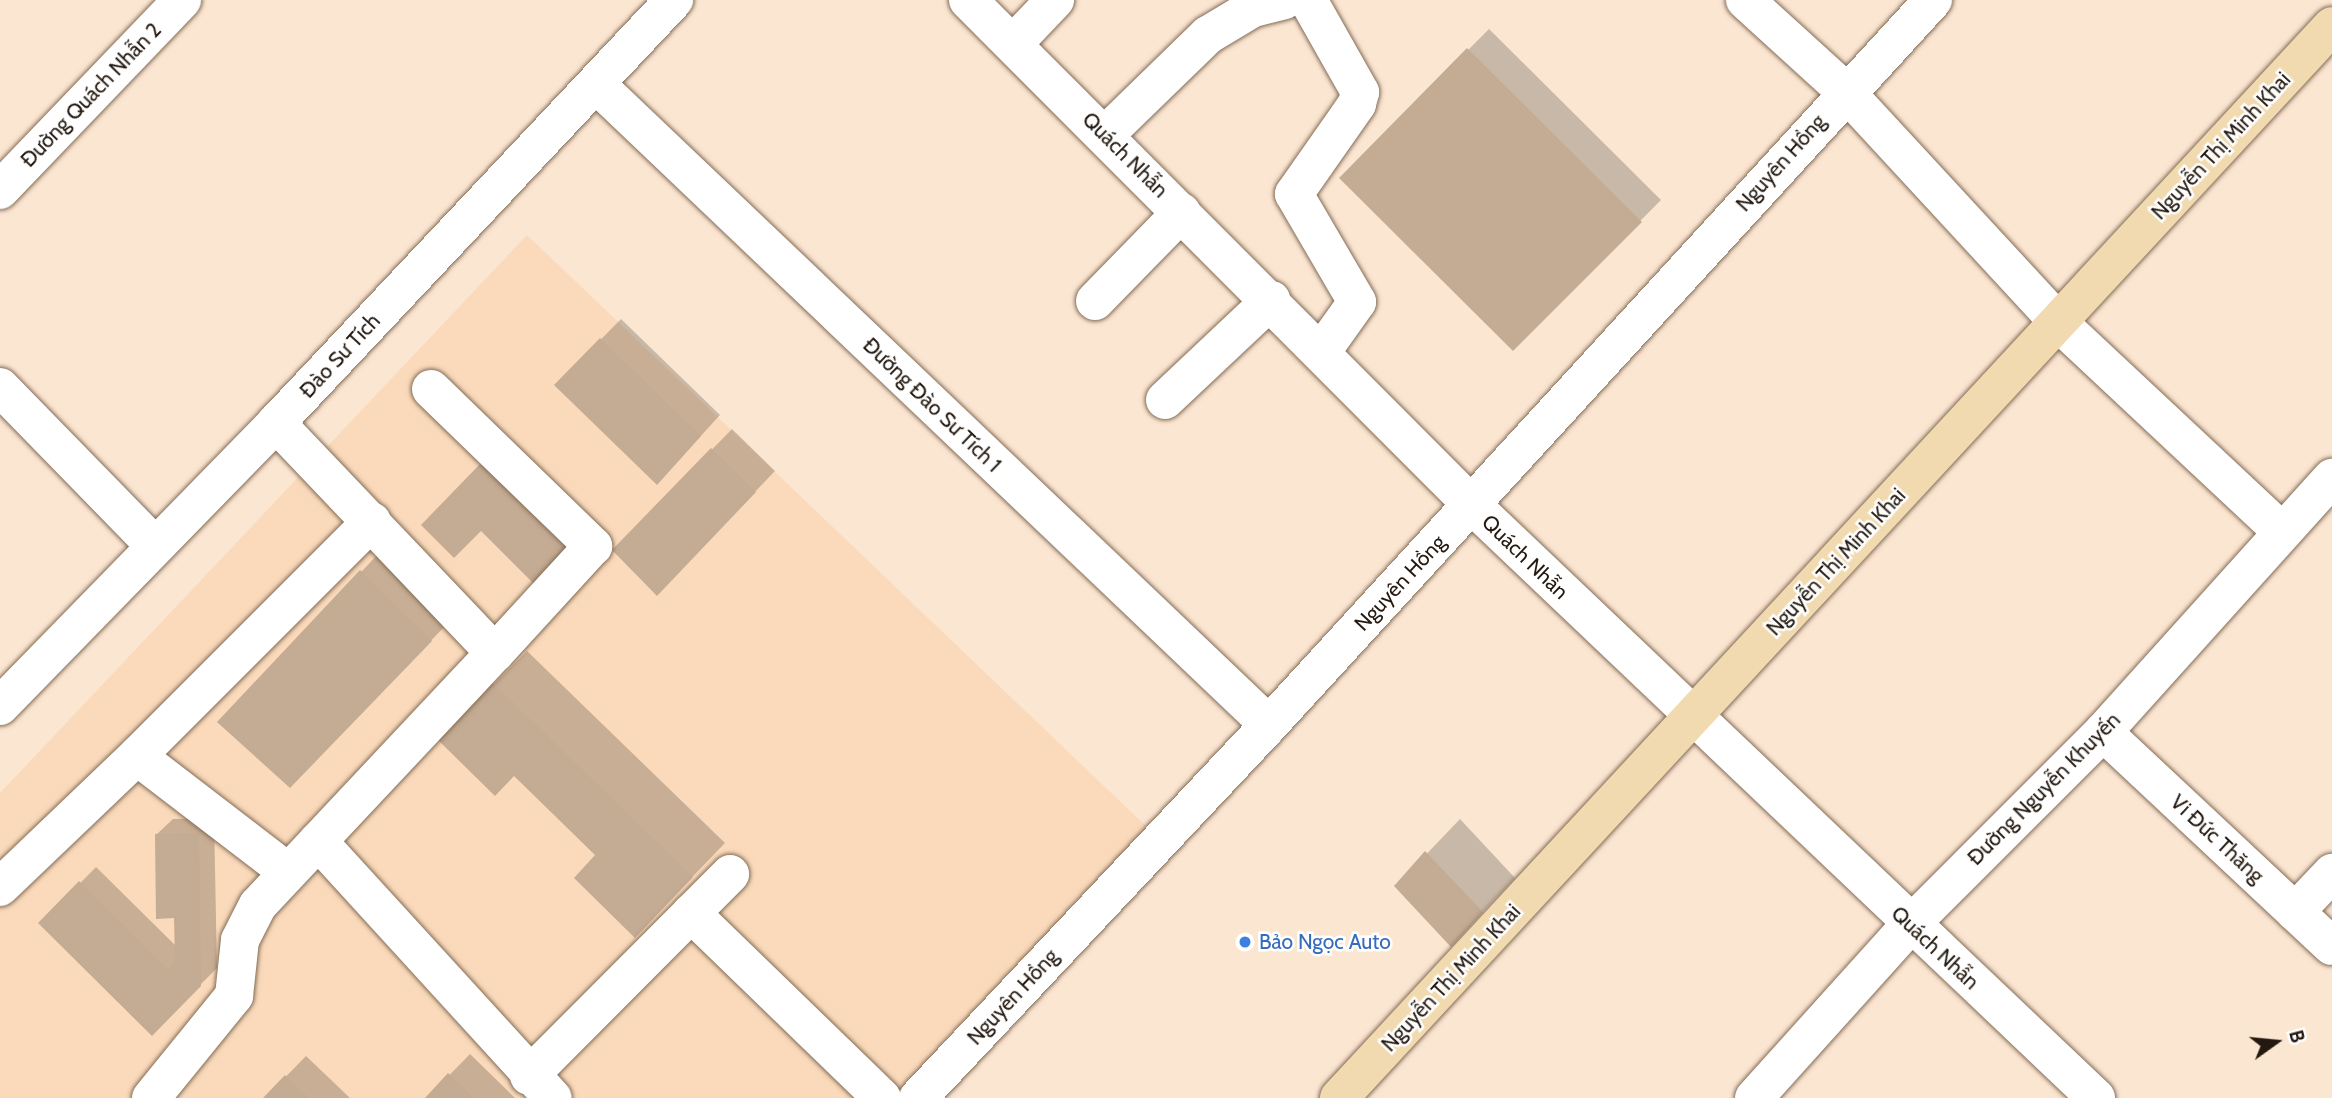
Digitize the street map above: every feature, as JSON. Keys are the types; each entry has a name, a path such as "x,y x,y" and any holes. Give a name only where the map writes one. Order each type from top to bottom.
{"main road":[{"name":"Nguyễn Thị Minh Khai","path":"1339,1098 2332,26"}],"street":[{"name":"Đường Quách Nhẫn 2","path":"0,190 182,0"},
{"name":"Đào Sư Tích","path":"0,706 154,545 276,423 674,0"},
{"name":"Quách Nhẫn","path":"968,0 1322,351 1472,505 1910,925 2096,1098"},
{"path":"1013,44 1055,0"},
{"path":"1105,135 1208,35 1253,8 1288,0 1360,92 1357,104 1294,194 1295,202 1357,302 1322,351"},
{"path":"1745,0 1845,91 2058,322 2281,531"},
{"name":"Nguyên Hồng","path":"918,1098 1269,725 1472,505 1845,91 1933,0"},
{"name":"Đường Đào Sư Tích 1","path":"596,84 1269,725"},
{"path":"1094,301 1182,212"},
{"path":"1165,400 1271,300"},
{"path":"0,387 154,545"},
{"path":"151,1098 224,1013 234,996 246,922 288,872 593,546 431,389"},
{"path":"276,423 495,653"},
{"name":"Đường Nguyễn Khuyến","path":"1754,1098 1910,925 2103,732 2281,531 2332,478"},
{"path":"0,887 138,756 372,521"},
{"name":"Vi Đức Thăng","path":"2103,732 2332,946"},
{"path":"138,756 288,872"},
{"path":"318,841 541,1087 691,913 730,874"},
{"path":"2295,912 2332,873"},
{"path":"691,913 882,1098"}],"shaded area":[{"path":"527,235 1150,830 900,1098 0,1098 0,793"}],"building":[{"path":"1467,48 1642,222 1513,351 1339,178"},
{"path":"600,338 701,436 657,485 554,385"},
{"path":"711,448 756,492 657,596 612,550"},
{"path":"480,464 567,551 535,585 481,531 454,558 421,525"},
{"path":"360,570 432,641 290,788 217,722"},
{"path":"493,683 693,877 635,938 574,878 595,855 514,776 495,796 438,740"},
{"path":"199,833 201,986 152,1036 38,923 79,881 168,969 175,962 174,918 156,919 155,834"},
{"path":"1425,851 1483,912 1451,947 1394,886"},
{"path":"448,1073 474,1098 425,1098"},
{"path":"285,1075 309,1098 263,1098"}],"place":[{"name":"Bảo Ngọc Auto","path":"1245,942"}]}
